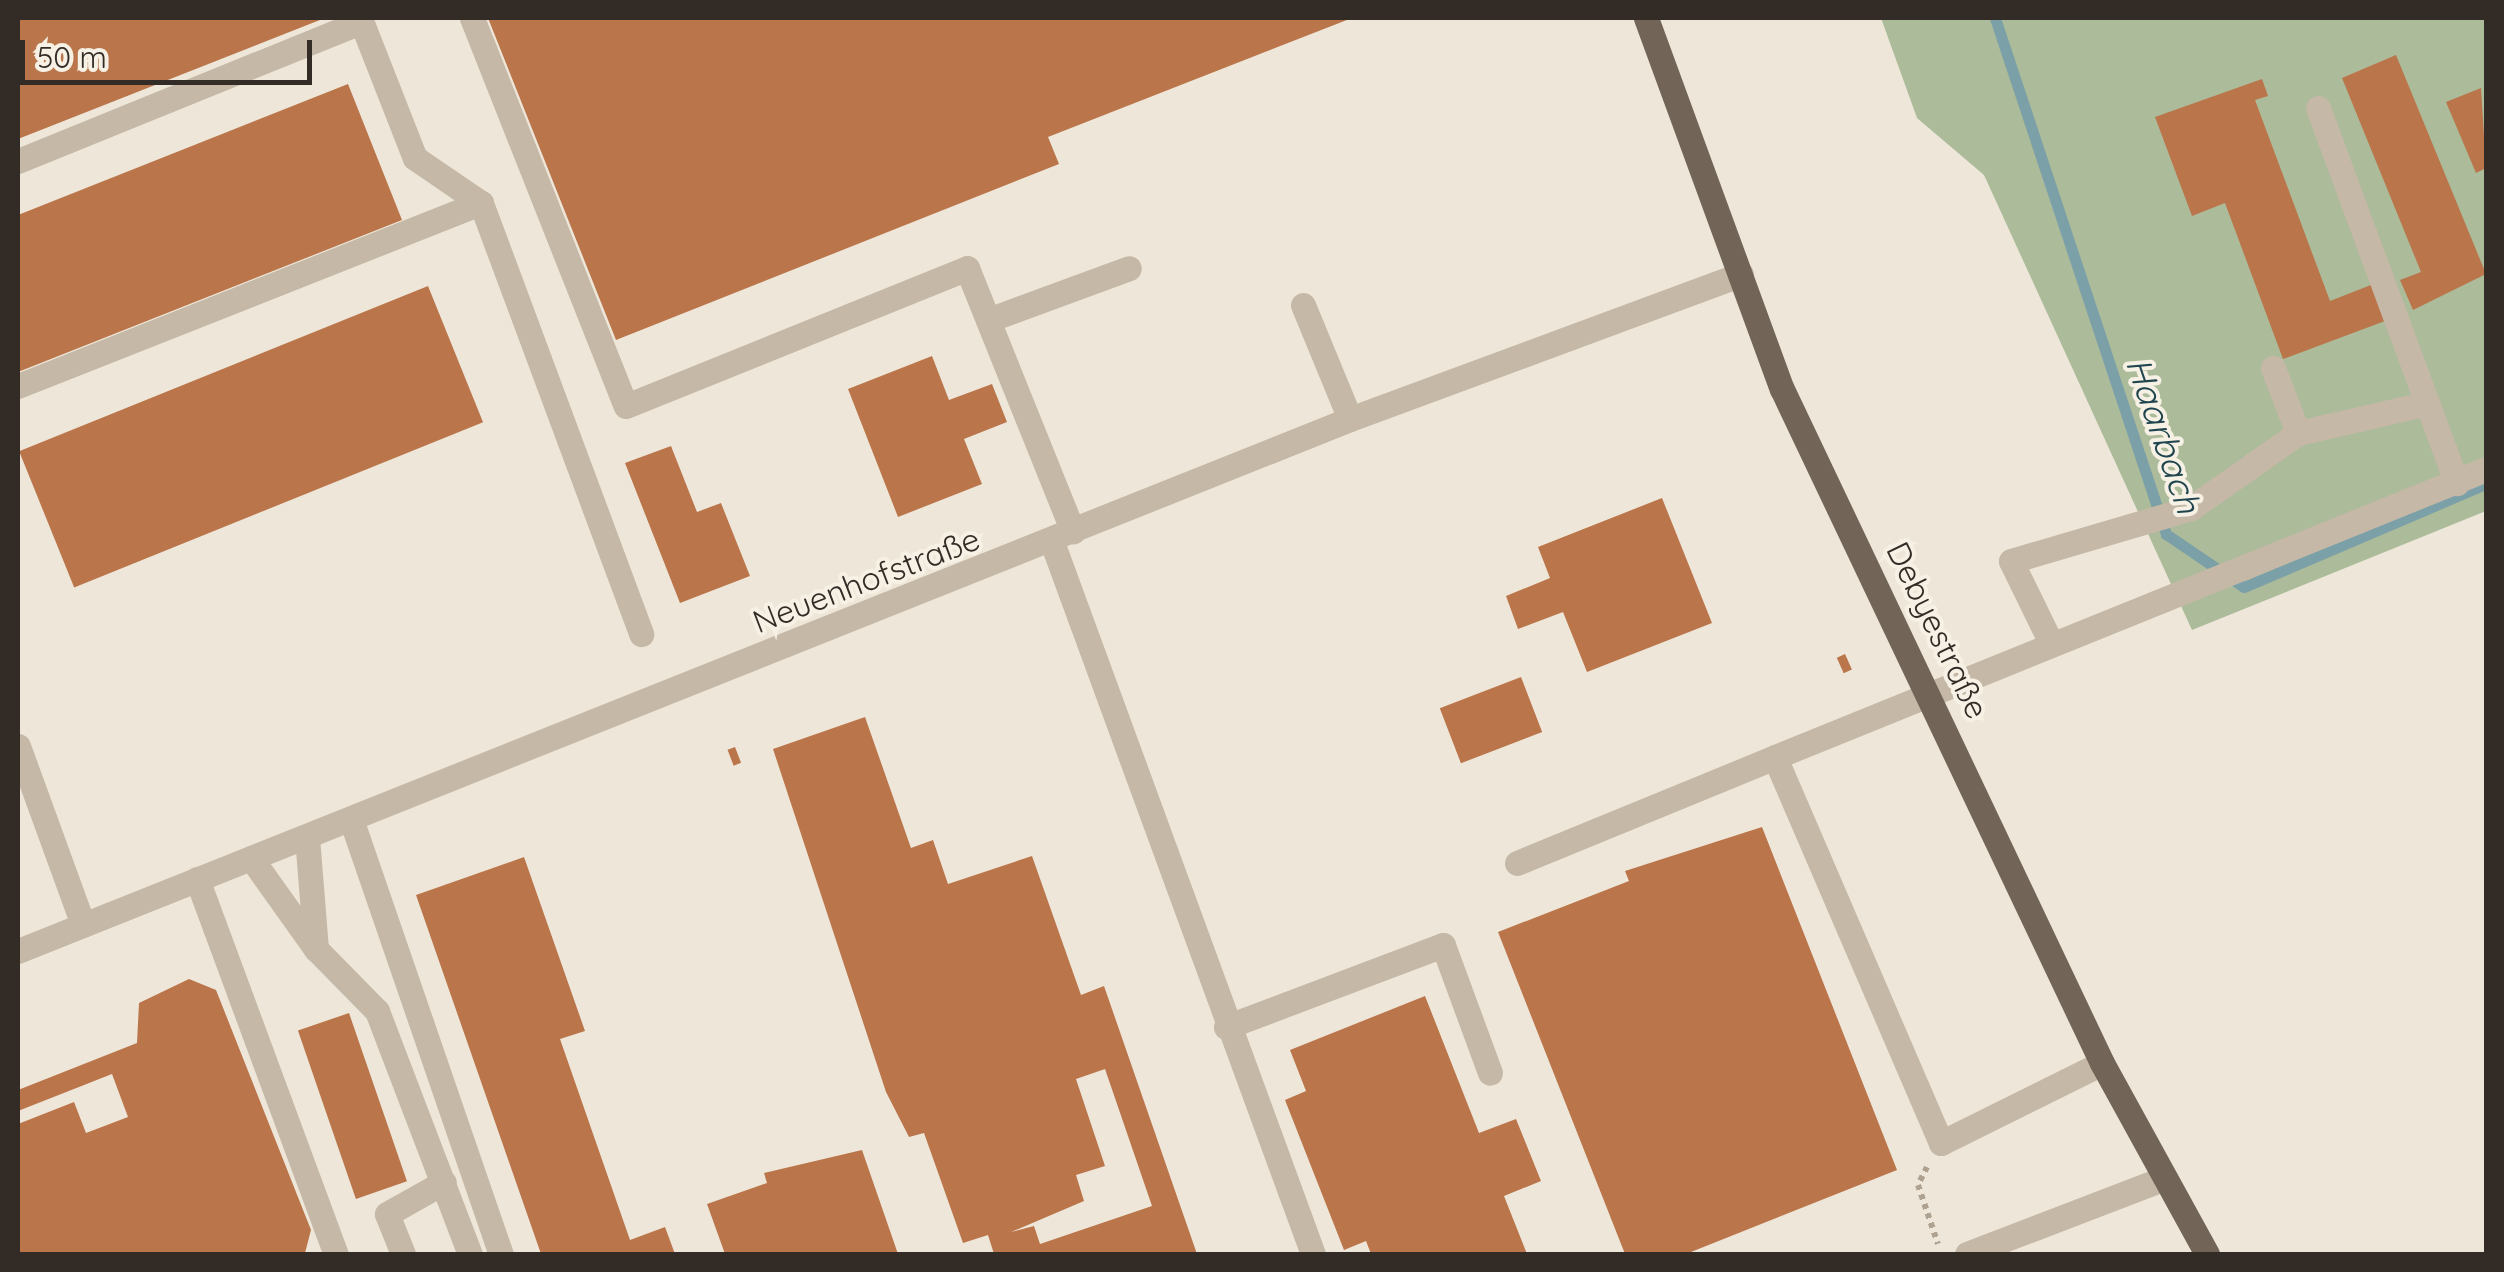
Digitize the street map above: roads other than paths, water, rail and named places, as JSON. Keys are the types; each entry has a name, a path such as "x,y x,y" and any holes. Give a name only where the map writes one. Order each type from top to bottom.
{"main road":[{"name":"Debyestraße","path":"1646,18 1782,388 1931,687 2102,1063 2208,1254"}],"street":[{"path":"472,18 626,406 967,268 1063,537 1226,1027 1313,1254"},
{"path":"18,162 360,20 416,158 481,202 642,634"},
{"path":"2318,108 2457,483"},
{"path":"18,386 481,202"},
{"path":"988,320 1129,268"},
{"name":"Neuenhofstraße","path":"18,951 1350,420 1741,274"},
{"path":"1303,305 1350,420"},
{"path":"2273,368 2298,433"},
{"path":"2050,641 2011,561 2191,508 2298,433 2428,403"},
{"path":"1518,862 1776,757 1931,687 2486,469"},
{"path":"18,746 83,925"},
{"path":"1776,757 1941,1143 2102,1063"},
{"path":"351,819 500,1254"},
{"path":"307,836 316,949"},
{"path":"251,858 316,949 377,1011 470,1254"},
{"path":"197,879 336,1254"},
{"path":"1226,1027 1444,945 1490,1073"},
{"path":"1967,1254 2164,1178"},
{"path":"404,1254 387,1214 444,1182"}],"waterway":[{"name":"Haarbach","path":"1995,18 2166,534 2244,587 2486,484"}]}
